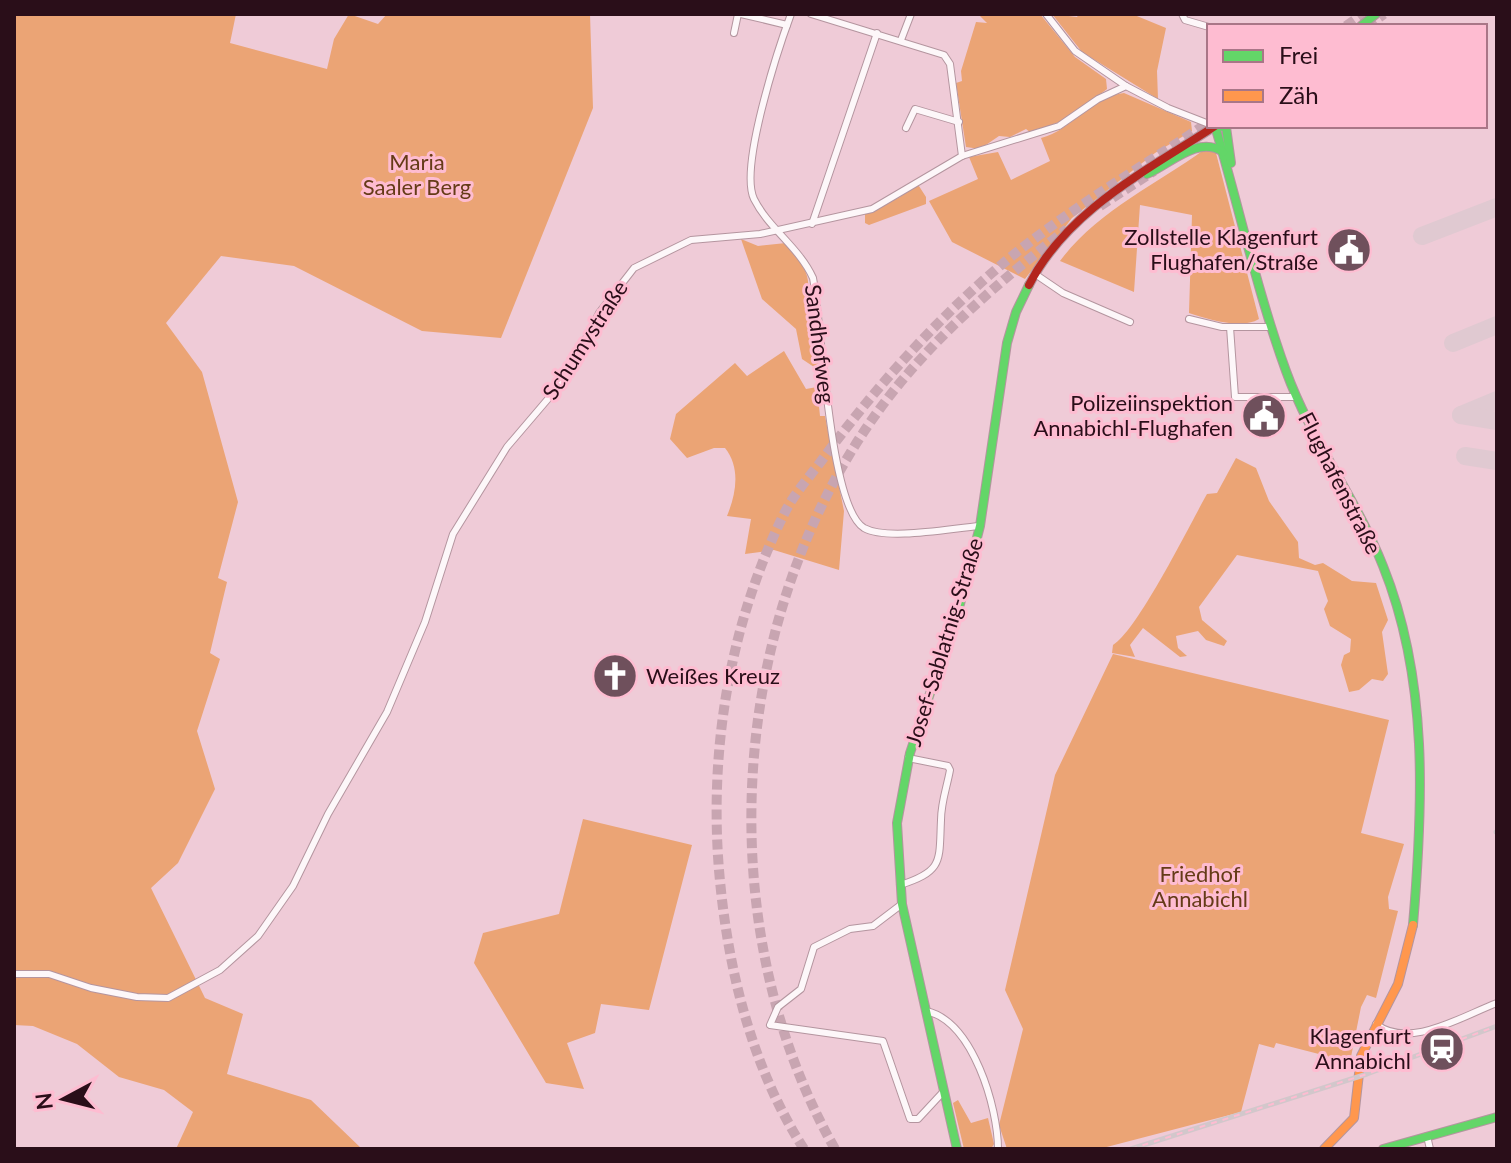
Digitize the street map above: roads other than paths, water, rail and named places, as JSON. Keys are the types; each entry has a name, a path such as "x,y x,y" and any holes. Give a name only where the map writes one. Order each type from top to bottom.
{"main road":[{"name":"Josef-Sablatnig-Straße","path":"957,1149 902,904 897,823 908,758 960,604 980,526 1007,343 1016,312 1051,249 1088,211 1212,128"},
{"name":"Flughafenstraße","path":"1216,128 1233,179 1271,327 1296,397 1384,568 1417,705 1422,813 1412,935 1398,984 1361,1056 1357,1112 1350,1124 1332,1137 1324,1149"},
{"name":"Flughafenstraße","path":"1226,128 1233,179"},
{"path":"1139,176 1167,166 1201,144 1213,144 1224,153"},
{"path":"1383,1149 1497,1117"},
{"path":"1332,1137 1332,1149"}],"street":[{"path":"734,33 740,14 787,25"},
{"name":"Sandhofweg","path":"791,14 751,156 749,180 754,199 803,259 813,278 829,414 846,505 855,520 879,533 980,526"},
{"path":"811,14 944,55 950,64 962,156"},
{"path":"901,40 911,14"},
{"path":"1046,14 1075,51 1126,86 1168,108 1207,123"},
{"path":"1182,14 1185,20 1207,26"},
{"path":"812,224 877,33"},
{"name":"Schumystraße","path":"14,974 49,974 91,988 137,997 168,998 220,970 258,936 293,886 328,814 387,712 425,622 453,534 507,447 565,379 599,313 627,274 691,240 780,230 872,209 927,173 962,156 1059,126 1098,99 1126,86"},
{"path":"906,128 913,111 919,109 959,122"},
{"path":"1035,274 1063,293 1130,322"},
{"path":"1189,319 1230,327 1271,327"},
{"path":"1230,327 1235,397 1296,397"},
{"path":"899,886 930,872 939,861 948,766 908,758"},
{"path":"902,904 873,926 850,929 814,947 801,989 778,1007 770,1025 883,1041 910,1119 918,1119 944,1091"},
{"path":"1376,1024 1394,1035 1420,1032 1497,1003"},
{"path":"926,1011 935,1013 957,1032 977,1058 998,1149"},
{"path":"1427,1136 1430,1149"}],"tunnel":[{"path":"1349,24 1363,14"},
{"path":"1370,24 1384,14"},
{"path":"804,1149 769,1084 745,1015 728,943 719,870 717,778 721,732 737,641 766,554 794,497 846,429 912,350 961,301 1012,256 1060,220 1207,123"},
{"path":"1100,206 1154,171"},
{"path":"835,1149 793,1059 766,962 753,862 754,760 769,660 797,563 839,472 895,389 976,304 1067,229"}],"railway":[{"path":"1131,1149 1367,1074 1497,1026"}],"place":[{"name":"Zollstelle Klagenfurt Flughafen/Straße","path":"1349,250"},
{"name":"Polizeiinspektion Annabichl-Flughafen","path":"1264,416"},
{"name":"Weißes Kreuz","path":"615,676"},
{"name":"Klagenfurt Annabichl","path":"1442,1049"}],"park label":[{"name":"Maria Saaler Berg","path":"417,174"},
{"name":"Friedhof Annabichl","path":"1200,886"}]}
